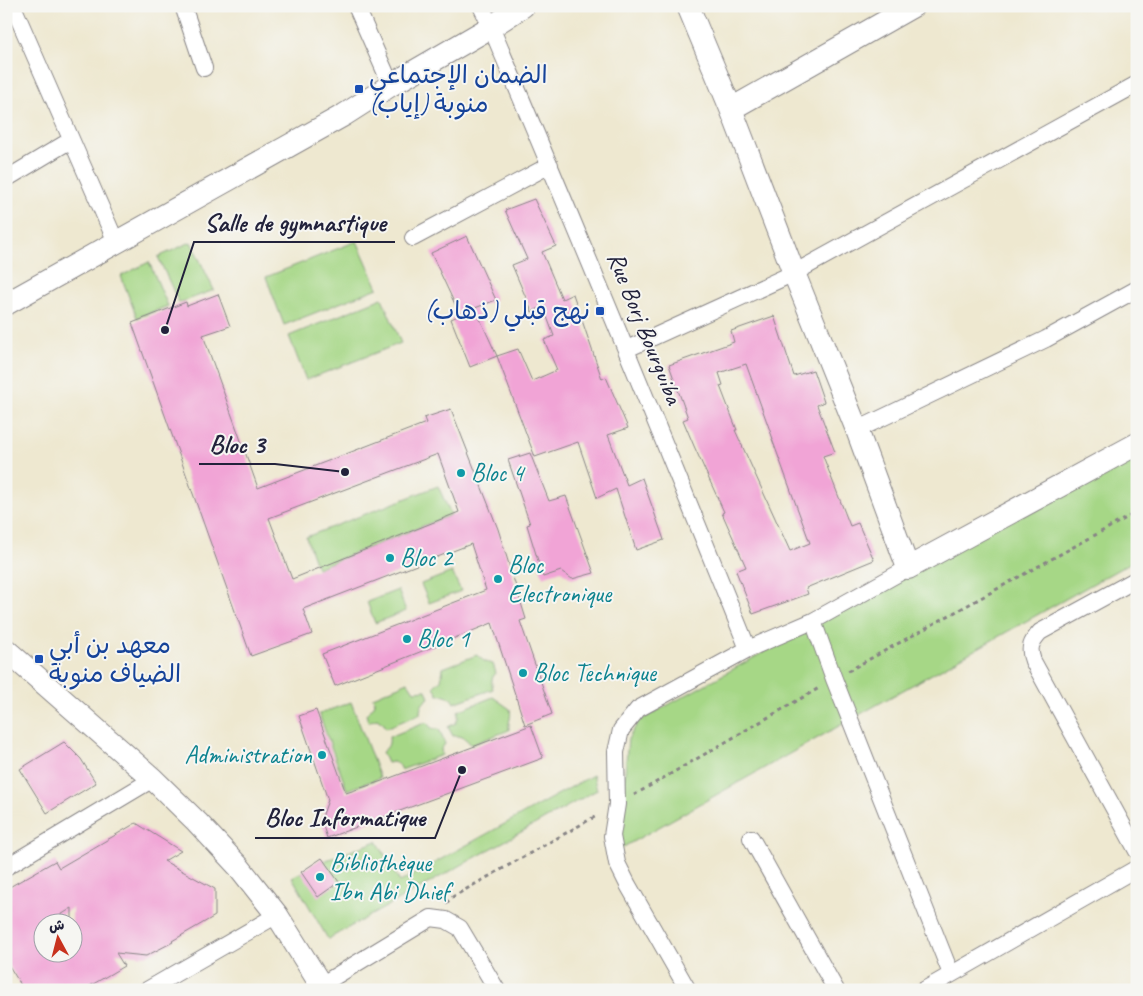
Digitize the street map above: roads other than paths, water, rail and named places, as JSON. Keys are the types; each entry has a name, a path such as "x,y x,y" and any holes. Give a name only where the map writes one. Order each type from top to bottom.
{"street":[{"path":"13,6 116,242"},
{"path":"183,6 204,68"},
{"path":"356,6 391,85"},
{"name":"Rue Borj Bourguiba","path":"481,6 627,349 748,649"},
{"path":"6,304 344,115 523,6"},
{"path":"688,6 731,109 857,430 908,568"},
{"path":"731,109 913,6"},
{"path":"627,349 794,273 1137,84"},
{"path":"6,179 71,140"},
{"path":"413,238 550,165"},
{"path":"857,430 1046,339 1137,290"},
{"path":"688,990 628,885 618,863 612,836 617,804 616,752 621,730 638,709 748,649 813,621 1137,444"},
{"path":"1137,579 1040,632 1030,646 1030,653 1137,851"},
{"path":"813,621 834,679 951,974"},
{"path":"6,650 153,780 197,822 239,867 277,915 323,987 431,918 446,920 460,928 497,990"},
{"path":"6,867 153,780"},
{"path":"751,838 836,990"},
{"path":"924,990 1137,868"},
{"path":"147,990 277,915"}],"place":[{"name":"الضمان الإجتماعي منوبة (إياب)","path":"359,89"},
{"name":"نهج قبلي (ذهاب)","path":"600,311"},
{"name":"Salle de gymnastique","path":"165,330"},
{"name":"Bloc 3","path":"345,472"},
{"name":"Bloc 4","path":"461,473"},
{"name":"Bloc 2","path":"390,558"},
{"name":"Bloc Electronique","path":"498,579"},
{"name":"Bloc 1","path":"407,639"},
{"name":"معهد بن أبي الضياف منوبة","path":"39,659"},
{"name":"Bloc Technique","path":"523,673"},
{"name":"Administration","path":"322,755"},
{"name":"Bloc Informatique","path":"462,770"},
{"name":"Bibliothèque Ibn Abi Dhief","path":"320,877"}]}
